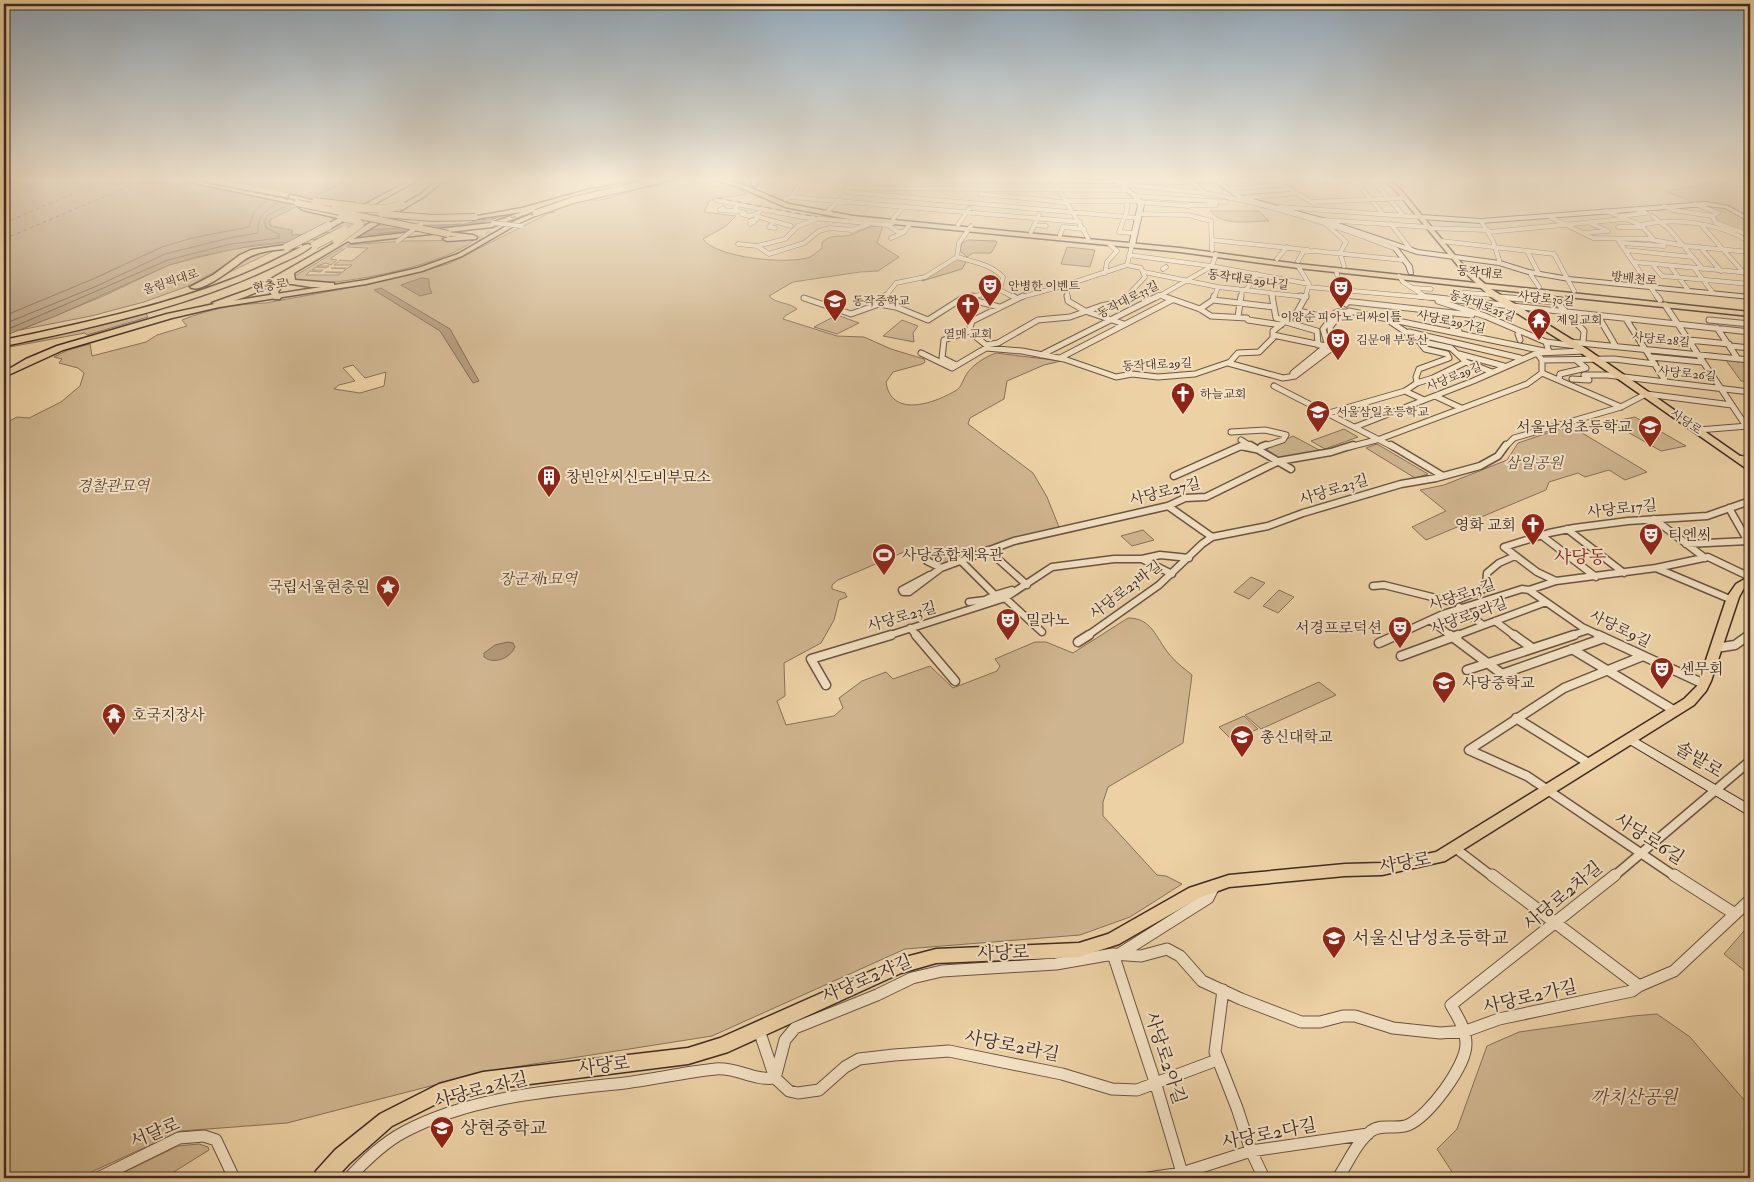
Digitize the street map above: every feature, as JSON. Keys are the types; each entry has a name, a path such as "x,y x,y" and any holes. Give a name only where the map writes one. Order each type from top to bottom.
{"highway":[{"name":"올림픽대로","path":"45,331 167,297 229,276 311,235"},
{"name":"올림픽대로","path":"4,340 139,310 229,283 332,235"},
{"path":"216,303 272,282 316,256 345,235"},
{"path":"272,282 266,289 271,296 276,286 291,274 358,235"},
{"path":"316,256 349,241 400,235"},
{"path":"349,241 476,239"},
{"path":"229,283 255,276 334,243"},
{"path":"167,297 216,277 254,252 282,246 334,243"},
{"path":"291,274 292,282 331,286"},
{"path":"229,283 250,284 257,286 256,289"}],"main road":[{"path":"454,235 476,239 487,235"},
{"name":"현충로","path":"4,373 35,355 56,347 154,317 216,303 360,283 420,270 451,259 491,235"},
{"name":"동작대로","path":"1036,235 1132,244"},
{"name":"동작대로","path":"1061,235 1277,259 1298,264"},
{"name":"사당로","path":"1436,235 1457,266 1509,305 1579,345 1597,360 1698,430 1745,459 1750,467"},
{"name":"현충로","path":"4,373 49,352 191,311 331,286 415,268 445,258 476,239"},
{"name":"동작대로","path":"1214,252 1340,270 1400,283 1444,279"},
{"path":"1457,266 1480,276 1516,286 1502,290 1497,296 1444,279 1457,266"},
{"name":"동작대로","path":"1340,270 1411,273 1444,279 1516,286 1571,285 1662,303 1750,314"},
{"name":"동작대로","path":"1516,286 1547,292 1750,310"},
{"name":"사당로","path":"323,1178 342,1157 386,1120 439,1093 483,1081 688,1056 722,1046 898,966 919,959 936,956 1079,950 1113,939 1194,893 1229,881 1401,866 1440,857 1675,711 1697,695 1704,684 1732,600 1740,586 1750,578"}],"street":[{"path":"398,241 406,235"},
{"path":"738,244 757,246 785,239 789,235"},
{"path":"757,246 769,254 804,243 814,235"},
{"path":"891,238 897,235"},
{"path":"957,257 958,243 964,235"},
{"path":"969,331 972,321 1016,298 1066,285 1127,265 1134,235"},
{"path":"1212,235 1214,252 1212,266"},
{"path":"1338,235 1346,242 1340,253 1339,288 1350,311"},
{"path":"1363,235 1396,249 1457,266"},
{"name":"방배천로","path":"1369,235 1457,266 1500,263 1571,285 1750,299"},
{"path":"1400,235 1411,250"},
{"path":"1490,235 1497,248 1500,263"},
{"path":"1588,235 1619,242 1664,246"},
{"path":"1629,235 1634,239"},
{"path":"1651,235 1664,246 1682,267"},
{"path":"1674,235 1703,269"},
{"path":"1710,235 1744,273"},
{"path":"1734,235 1750,240"},
{"path":"1619,242 1634,239 1656,240 1685,246 1750,252"},
{"path":"1212,240 1403,260"},
{"path":"1441,241 1554,254 1571,285"},
{"path":"1619,242 1748,426"},
{"path":"1105,273 1107,262 1117,251 1108,243"},
{"path":"1277,259 1287,247"},
{"path":"1700,247 1721,271"},
{"path":"1396,249 1409,266 1411,273"},
{"path":"1625,250 1693,257"},
{"path":"1309,285 1298,264 1303,252 1314,251"},
{"path":"1526,251 1539,287"},
{"name":"사당로30길","path":"1129,255 1212,266 1309,285 1568,311 1598,316 1750,332"},
{"path":"804,298 851,314 879,304 896,282 925,277 957,257 984,263 997,270 1003,277 1000,290"},
{"path":"1634,262 1750,273"},
{"path":"1652,264 1660,275 1750,284"},
{"name":"동작대로29나길","path":"1127,265 1141,268 1144,272 1218,287 1306,297"},
{"name":"동작대로33길","path":"1041,355 1159,296 1212,266"},
{"path":"1670,266 1689,291"},
{"path":"1694,268 1713,293"},
{"path":"921,353 952,368 958,366 986,347 998,343 1038,320 1070,317 1101,306 1126,301 1134,296 1131,292 1145,277 1144,272"},
{"path":"1238,317 1242,291 1246,290 1257,274"},
{"path":"1393,293 1393,290 1400,283"},
{"name":"동작대로25길","path":"1400,283 1426,297 1485,316 1546,342 1579,345"},
{"path":"1066,285 1068,301 1085,311 1124,324"},
{"name":"동작대로29길","path":"986,347 1060,358 1116,377 1132,374 1158,377 1195,374 1228,363 1238,353 1259,352 1273,338 1273,330 1299,311 1306,297 1309,285"},
{"path":"1200,309 1213,300 1218,287"},
{"name":"동작대로25길","path":"1412,288 1431,290"},
{"path":"879,304 896,307 928,320 965,298 1000,290 1016,298"},
{"name":"방배천로","path":"1652,290 1713,293 1750,299"},
{"name":"사당로","path":"1458,300 1455,292 1497,296"},
{"path":"1547,292 1568,311 1584,330 1579,345"},
{"path":"1272,294 1276,318 1285,323"},
{"path":"1159,296 1200,309 1211,316 1238,317 1285,323 1317,332"},
{"path":"1497,296 1558,302"},
{"path":"965,298 999,307"},
{"path":"1060,358 1172,300"},
{"path":"1213,300 1274,307"},
{"path":"1344,301 1449,314 1485,316"},
{"path":"1477,302 1485,316"},
{"path":"1299,311 1327,318"},
{"path":"1318,345 1317,332 1330,314 1350,311"},
{"path":"1350,311 1335,320 1330,328 1326,346 1295,372 1283,378 1281,382 1274,386 1380,439 1443,476"},
{"name":"사당로29가길","path":"1350,311 1549,352"},
{"path":"1741,313 1750,324"},
{"path":"1449,314 1453,329 1462,332"},
{"path":"1598,316 1615,345"},
{"path":"1386,319 1419,341 1425,349 1447,354 1449,358 1419,369 1416,377 1417,384"},
{"path":"1626,319 1666,382"},
{"path":"1709,320 1750,324"},
{"path":"1717,328 1738,359"},
{"path":"958,366 942,358 944,340 952,338 959,332 969,331 986,347"},
{"path":"1405,331 1520,359"},
{"path":"1273,335 1326,346"},
{"path":"1228,363 1283,378 1295,376 1316,362 1332,348 1329,339"},
{"path":"1640,339 1750,348"},
{"path":"1419,341 1450,348 1456,354"},
{"path":"1546,342 1549,352"},
{"name":"사당로28길","path":"1579,345 1615,345 1750,360"},
{"name":"사당로29길","path":"1355,427 1435,396 1520,359 1537,353 1579,345"},
{"path":"1537,353 1542,360 1542,373 1621,407"},
{"name":"사당로29길","path":"1456,354 1505,366"},
{"name":"사당로29길","path":"1456,354 1466,362 1492,372"},
{"path":"1651,357 1702,362"},
{"path":"1542,360 1597,360 1655,364"},
{"path":"1560,380 1560,374 1586,368 1576,360"},
{"path":"1329,413 1405,391 1466,362"},
{"name":"사당로27길","path":"930,575 960,560 1036,536 1168,506 1185,498 1206,497 1279,461 1331,452 1370,440 1380,439 1527,384 1542,373"},
{"path":"1572,379 1589,380 1584,375 1622,377"},
{"name":"사당로26길","path":"1622,377 1750,392"},
{"name":"사당로29길","path":"1405,391 1424,400"},
{"path":"1646,394 1732,405"},
{"name":"사당로23길","path":"1212,537 1268,526 1303,513 1401,484 1443,476 1480,466 1498,456 1509,441 1514,438 1621,407 1646,394"},
{"path":"1435,396 1461,408"},
{"path":"1698,430 1728,424 1748,426"},
{"path":"1231,432 1265,430 1286,435 1283,440 1261,447 1260,450"},
{"path":"1241,440 1291,469"},
{"path":"1174,476 1241,446 1260,450"},
{"name":"사당로17길","path":"1452,602 1486,588 1487,573 1499,562 1513,554 1504,547 1567,529 1654,519 1701,517 1729,508 1741,501 1750,501"},
{"path":"1168,506 1212,537 1188,558"},
{"path":"1686,544 1749,543 1729,508"},
{"path":"1654,519 1704,558 1708,557 1750,578"},
{"path":"1567,529 1624,573"},
{"path":"1541,535 1596,577"},
{"path":"969,602 985,600 1025,586 988,550"},
{"path":"1513,554 1537,572 1556,581"},
{"name":"사당로23길","path":"826,685 811,659 960,614 1005,598 1052,566 1114,558 1142,559 1160,555 1188,558"},
{"name":"사당로23바길","path":"1078,642 1127,609 1172,574 1188,558"},
{"name":"사당로13길","path":"1379,643 1430,620 1522,589 1529,590 1556,581 1624,573 1704,558"},
{"path":"1142,559 1172,574"},
{"path":"960,560 995,596"},
{"path":"927,561 941,568"},
{"path":"1656,568 1732,600"},
{"path":"1373,586 1384,584 1452,602 1483,625"},
{"name":"사당로9길","path":"1529,590 1588,630 1704,684"},
{"path":"1005,598 1042,632"},
{"name":"사당로9라길","path":"1401,656 1546,602"},
{"path":"1430,620 1502,674 1604,638"},
{"path":"1495,621 1532,648"},
{"path":"910,628 956,681"},
{"path":"1467,670 1588,630"},
{"path":"1716,648 1726,649 1735,647 1750,635"},
{"path":"1572,649 1675,711"},
{"path":"1590,764 1516,718 1564,688 1643,656"},
{"name":"사당로6길","path":"1516,718 1470,750 1527,776 1634,850 1735,914"},
{"name":"솔밭로","path":"1630,739 1750,811"},
{"name":"사당로2차길","path":"1466,1031 1452,1005 1717,791 1750,761"},
{"path":"1455,848 1557,922 1639,986"},
{"path":"1116,954 1208,898 1214,886"},
{"name":"사당로2가길","path":"1466,1031 1499,1019 1632,991 1639,986 1674,972 1750,900"},
{"name":"사당로2자길","path":"348,1178 366,1160 404,1133 434,1118 486,1104 534,1094 660,1079 719,1068 741,1071 761,1080 775,1078 785,1040 795,1028 877,995 912,978 942,971 1056,964 1116,954 1141,956 1167,949 1180,956 1202,981 1241,999 1301,1022 1320,1022 1343,1016 1355,1016 1392,1028 1440,1033 1466,1031"},
{"name":"사당로2아길","path":"1116,954 1182,1173"},
{"path":"1223,990 1215,1052 1238,1108 1251,1151 1264,1178"},
{"path":"759,1030 775,1078"},
{"path":"1338,1178 1362,1140 1373,1129 1388,1126 1407,1126 1428,1110 1463,1064 1467,1043 1466,1031"},
{"name":"사당로2라길","path":"775,1078 789,1091 798,1093 810,1092 819,1090 845,1067 860,1059 949,1051 1062,1074 1112,1089 1137,1090 1156,1085 1217,1060"},
{"name":"사당로2다길","path":"1148,1178 1182,1173 1251,1151 1368,1134"},
{"name":"서달로","path":"98,1178 179,1138 204,1136 216,1140 234,1178"}],"green space":[{"path":"356,235 402,235 286,245 239,258 191,285 144,302 91,316 20,330 101,297 169,265 232,249"},
{"name":"국립서울현충원","path":"505,235 710,235 703,239 710,246 722,251 753,258 786,260 810,257 822,248 822,242 834,236 880,235 877,243 899,257 878,271 793,282 769,296 797,309 783,319 837,336 864,337 891,349 924,359 925,362 922,364 893,372 886,382 889,393 896,400 904,404 925,403 946,396 959,388 966,374 974,366 996,353 1061,361 1044,365 1007,381 1004,399 970,418 968,424 1033,473 1047,497 1059,527 1011,539 942,565 934,558 922,556 911,549 838,580 832,585 832,589 845,593 847,597 839,600 834,620 821,643 784,663 785,696 777,701 786,725 834,716 843,708 839,698 862,681 886,672 893,679 930,666 953,688 997,671 1000,666 995,659 1035,642 1046,642 1073,653 1128,618 1143,621 1153,630 1171,657 1192,675 1183,743 1108,787 1103,802 1103,816 1157,875 1166,876 1182,884 1130,917 1080,935 905,949 712,1036 489,1071 287,1123 181,1131 78,1178 4,1178 4,424 17,417 29,418 61,402 80,386 84,373 78,368 59,363 62,359 54,357 68,350 90,344 92,356 146,342 157,335 187,326 182,320 213,310 266,303 364,285 448,264","holes":["353,365 365,378 386,372 384,386 360,393 334,389 339,385 355,381 343,368"]},
{"path":"474,240 461,249 443,257 377,275 319,283 296,281 293,277 347,245 404,241","holes":["347,247 368,248 352,261 340,260 334,265 352,265 348,268 331,268 346,269 343,272 325,272 341,273 339,275 306,275 310,271 320,272 323,270 312,270 316,267 326,268 329,266 317,266 326,263 331,265 337,260 330,259"]},
{"path":"968,240 996,241 997,243 991,253 973,253 967,257 960,251 962,243"},
{"path":"1067,247 1095,250 1090,267 1061,264"},
{"path":"280,248 209,282 251,256"},
{"path":"958,258 967,260 962,269 922,281"},
{"path":"145,312 148,317 87,335 85,333 4,348 4,345"},
{"path":"837,315 859,323 837,334 814,327"},
{"path":"902,320 918,326 913,333 914,342 883,336"},
{"path":"1725,359 1750,362 1750,382 1741,381"},
{"path":"1635,417 1686,446 1661,451 1610,422"},
{"name":"삼일공원","path":"1574,428 1647,472 1625,480 1609,470 1585,477 1578,473 1549,482 1546,490 1426,540 1412,527 1446,511 1420,490 1444,485 1507,460 1518,443 1556,430"},
{"path":"1344,429 1358,437 1325,449 1311,441"},
{"path":"1293,436 1321,451 1281,459 1266,449"},
{"path":"1377,444 1428,474 1415,478 1366,448"},
{"path":"1143,530 1154,540 1132,546 1121,536"},
{"path":"1251,577 1265,583 1249,599 1234,592"},
{"path":"1279,590 1294,597 1278,613 1263,606"},
{"path":"1319,682 1336,695 1261,729 1245,715"},
{"path":"1244,716 1258,729 1232,740 1219,727"},
{"path":"1750,924 1750,975 1724,954"},
{"name":"까치산공원","path":"1657,1014 1690,1037 1750,1107 1750,1178 1456,1178 1437,1149 1457,1129 1487,1046 1519,1032"},
{"path":"199,1144 208,1147 209,1150 164,1178 112,1178 178,1146"}],"water":[{"path":"4,235 359,235 255,245 196,257 169,265 58,315 4,336"},
{"path":"421,278 429,279 432,293 420,296 401,285"},
{"path":"381,288 450,329 479,381 473,383 440,331 374,290"},
{"path":"508,642 513,643 515,647 506,657 493,660 484,657 484,653 495,645"}],"ferry route":[{"path":"4,239 13,235"}],"tunnel":[{"path":"478,240 486,235"},
{"path":"330,245 347,244"}],"place":[{"name":"안병한 이벤트","path":"990,307"},
{"name":"이양순 피아노 리싸이틀","path":"1341,309"},
{"name":"동작중학교","path":"835,322"},
{"name":"열매 교회","path":"968,326"},
{"name":"제일교회","path":"1539,341"},
{"name":"김문애 부동산","path":"1338,361"},
{"name":"하늘교회","path":"1183,415"},
{"name":"서울삼일초등학교","path":"1318,433"},
{"name":"서울남성초등학교","path":"1650,448"},
{"name":"창빈안씨신도비부묘소","path":"549,498"},
{"name":"영화 교회","path":"1533,546"},
{"name":"티엔씨","path":"1651,556"},
{"name":"사당종합체육관","path":"884,576"},
{"name":"국립서울현충원","path":"388,608"},
{"name":"밀라노","path":"1008,641"},
{"name":"서경프로덕션","path":"1400,649"},
{"name":"센무회","path":"1662,690"},
{"name":"사당중학교","path":"1444,704"},
{"name":"호국지장사","path":"114,736"},
{"name":"총신대학교","path":"1242,758"},
{"name":"서울신남성초등학교","path":"1334,959"},
{"name":"상현중학교","path":"442,1149"}],"district":[{"name":"사당동","path":"1580,557"}],"park label":[{"name":"경찰관묘역","path":"113,486"},
{"name":"장군제1묘역","path":"538,579"}]}
